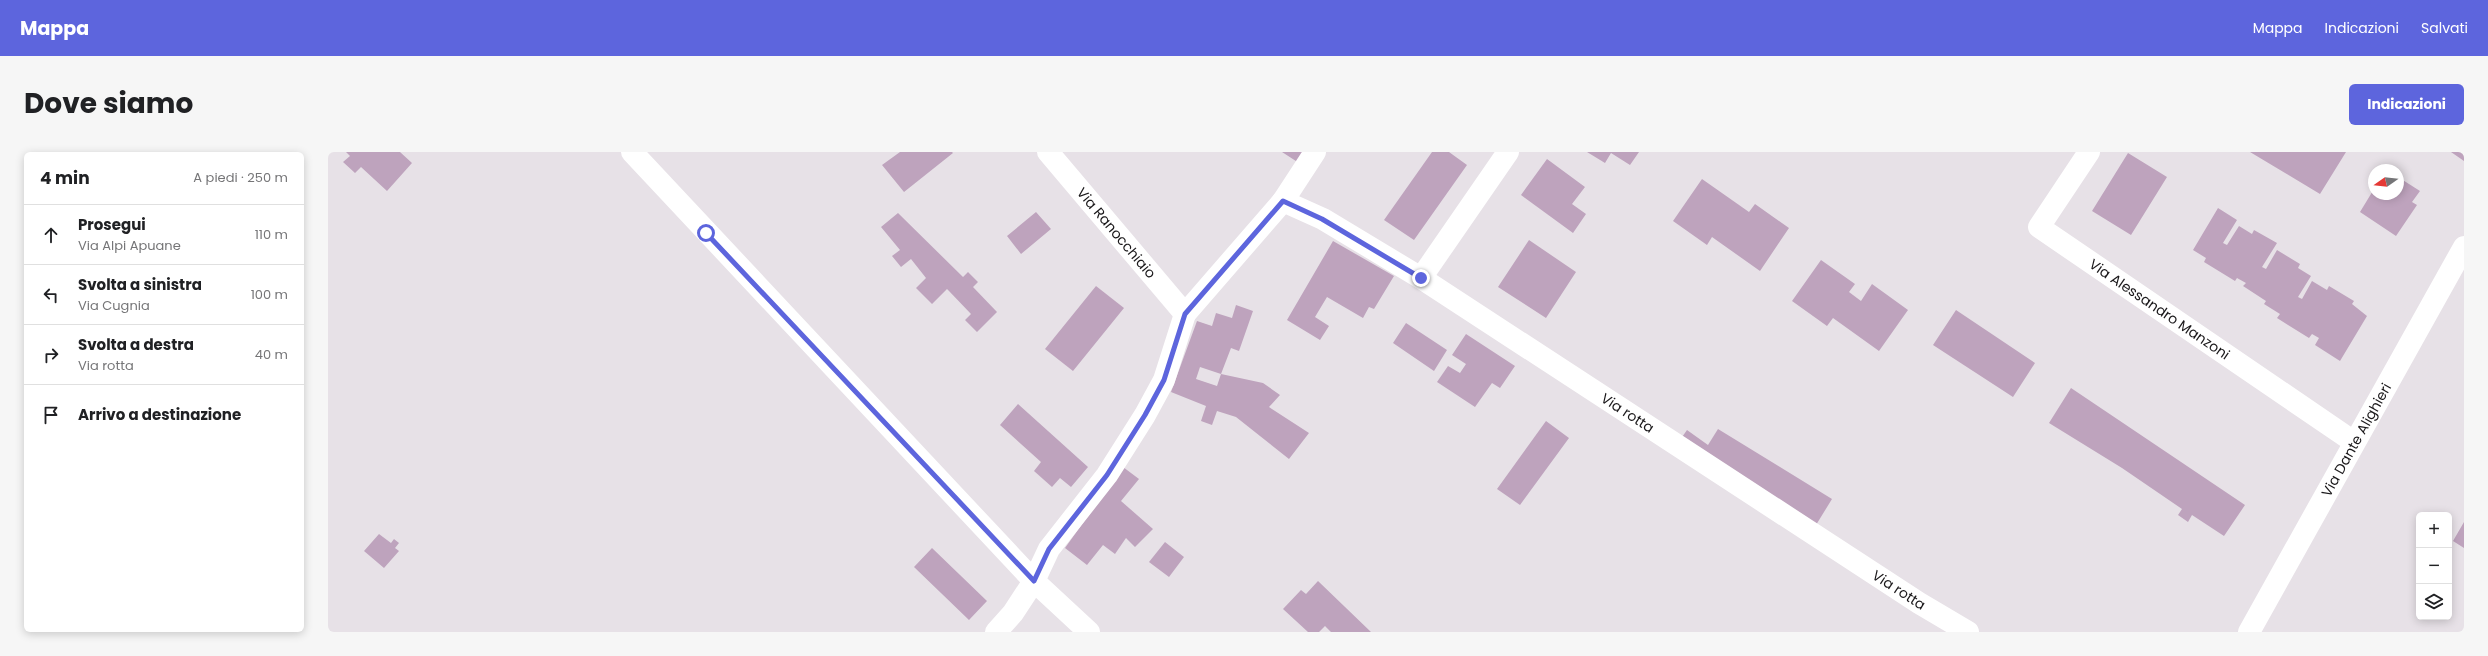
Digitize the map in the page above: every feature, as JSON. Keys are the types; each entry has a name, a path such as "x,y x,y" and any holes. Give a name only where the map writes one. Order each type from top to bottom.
{"street":[{"path":"632,152 1034,581 1090,632"},
{"name":"Via Ranocchiaio","path":"1048,152 1185,314"},
{"path":"996,632 1013,613 1034,581 1049,549 1107,475 1145,415 1164,380 1185,314 1283,201 1315,152"},
{"path":"1421,278 1508,152"},
{"name":"Via Alessandro Manzoni","path":"2089,152 2039,227 2354,442"},
{"name":"Via rotta","path":"1283,201 1322,219 1421,278 1919,603 1968,632"},
{"name":"Via Dante Alighieri","path":"2249,632 2464,247"}],"building":[{"path":"346,152 400,152 412,163 387,191 361,167 355,173 343,162 350,156"},
{"path":"900,152 953,153 904,192 882,165"},
{"path":"1282,152 1306,152 1299,163"},
{"path":"1432,152 1449,152 1467,165 1414,240 1384,220"},
{"path":"1587,152 1639,152 1630,165 1611,153 1605,163"},
{"path":"2250,152 2346,152 2320,194"},
{"path":"2451,152 2464,152 2464,161"},
{"path":"2128,153 2167,177 2131,235 2092,211"},
{"path":"1547,159 1585,187 1572,204 1586,214 1573,233 1521,195"},
{"path":"1702,179 1749,212 1755,204 1789,228 1760,271 1712,237 1707,245 1673,221"},
{"path":"2404,181 2420,191 2412,202 2417,205 2396,236 2360,212 2368,199 2404,200"},
{"path":"2218,208 2237,220 2223,243 2227,245 2239,226 2252,234 2254,230 2277,243 2262,267 2266,269 2277,250 2300,264 2298,268 2311,276 2298,297 2302,299 2312,281 2327,290 2329,286 2354,301 2352,304 2367,316 2340,361 2315,345 2319,338 2312,334 2309,338 2277,318 2280,314 2264,304 2266,301 2243,286 2246,283 2237,278 2235,281 2204,262 2206,258 2193,250"},
{"path":"1036,212 1051,229 1021,254 1007,236"},
{"path":"898,213 963,277 968,272 978,282 973,287 997,312 977,332 965,320 971,314 947,289 932,304 916,288 926,278 911,259 901,267 892,256 900,250 881,227"},
{"path":"1529,240 1576,272 1546,318 1498,287"},
{"path":"1333,241 1394,276 1374,309 1369,307 1363,318 1327,297 1315,317 1329,326 1320,340 1287,320"},
{"path":"1821,260 1855,284 1849,292 1861,301 1872,284 1908,310 1879,351 1833,318 1827,326 1792,301"},
{"path":"1096,286 1124,308 1073,371 1045,349"},
{"path":"1236,305 1253,311 1239,351 1231,348 1221,374 1263,383 1280,395 1269,407 1309,433 1289,459 1236,417 1217,411 1212,425 1201,421 1206,406 1171,392 1197,321 1212,326 1216,313 1232,318","holes":["1200,367 1221,374 1217,386 1196,379"]},
{"path":"1956,310 2035,363 2013,397 1933,345"},
{"path":"1406,323 1447,350 1434,371 1393,343"},
{"path":"1466,334 1515,366 1500,388 1492,383 1475,407 1437,382 1448,366 1460,373 1466,364 1452,355"},
{"path":"2071,388 2245,505 2224,536 2192,515 2188,522 2178,515 2182,509 2122,468 2049,423"},
{"path":"1018,404 1088,467 1071,487 1060,478 1052,487 1034,471 1041,462 1000,425"},
{"path":"1546,421 1569,438 1520,505 1497,489"},
{"path":"1718,429 1832,499 1816,525 1680,440 1687,430 1708,445"},
{"path":"1123,467 1139,479 1121,501 1153,529 1135,547 1126,538 1115,554 1103,545 1087,565 1065,548"},
{"path":"2464,522 2464,548 2453,541"},
{"path":"379,534 391,543 394,539 399,543 395,548 399,551 384,568 364,551"},
{"path":"1165,542 1184,557 1169,577 1149,562"},
{"path":"932,548 987,601 969,620 914,567"},
{"path":"1318,581 1371,632 1331,632 1325,626 1319,632 1308,632 1283,609 1301,590 1306,594"}],"route":[{"path":"706,233 1034,581 1049,549 1107,475 1145,415 1164,380 1185,314 1283,201 1322,219 1421,278"}]}
